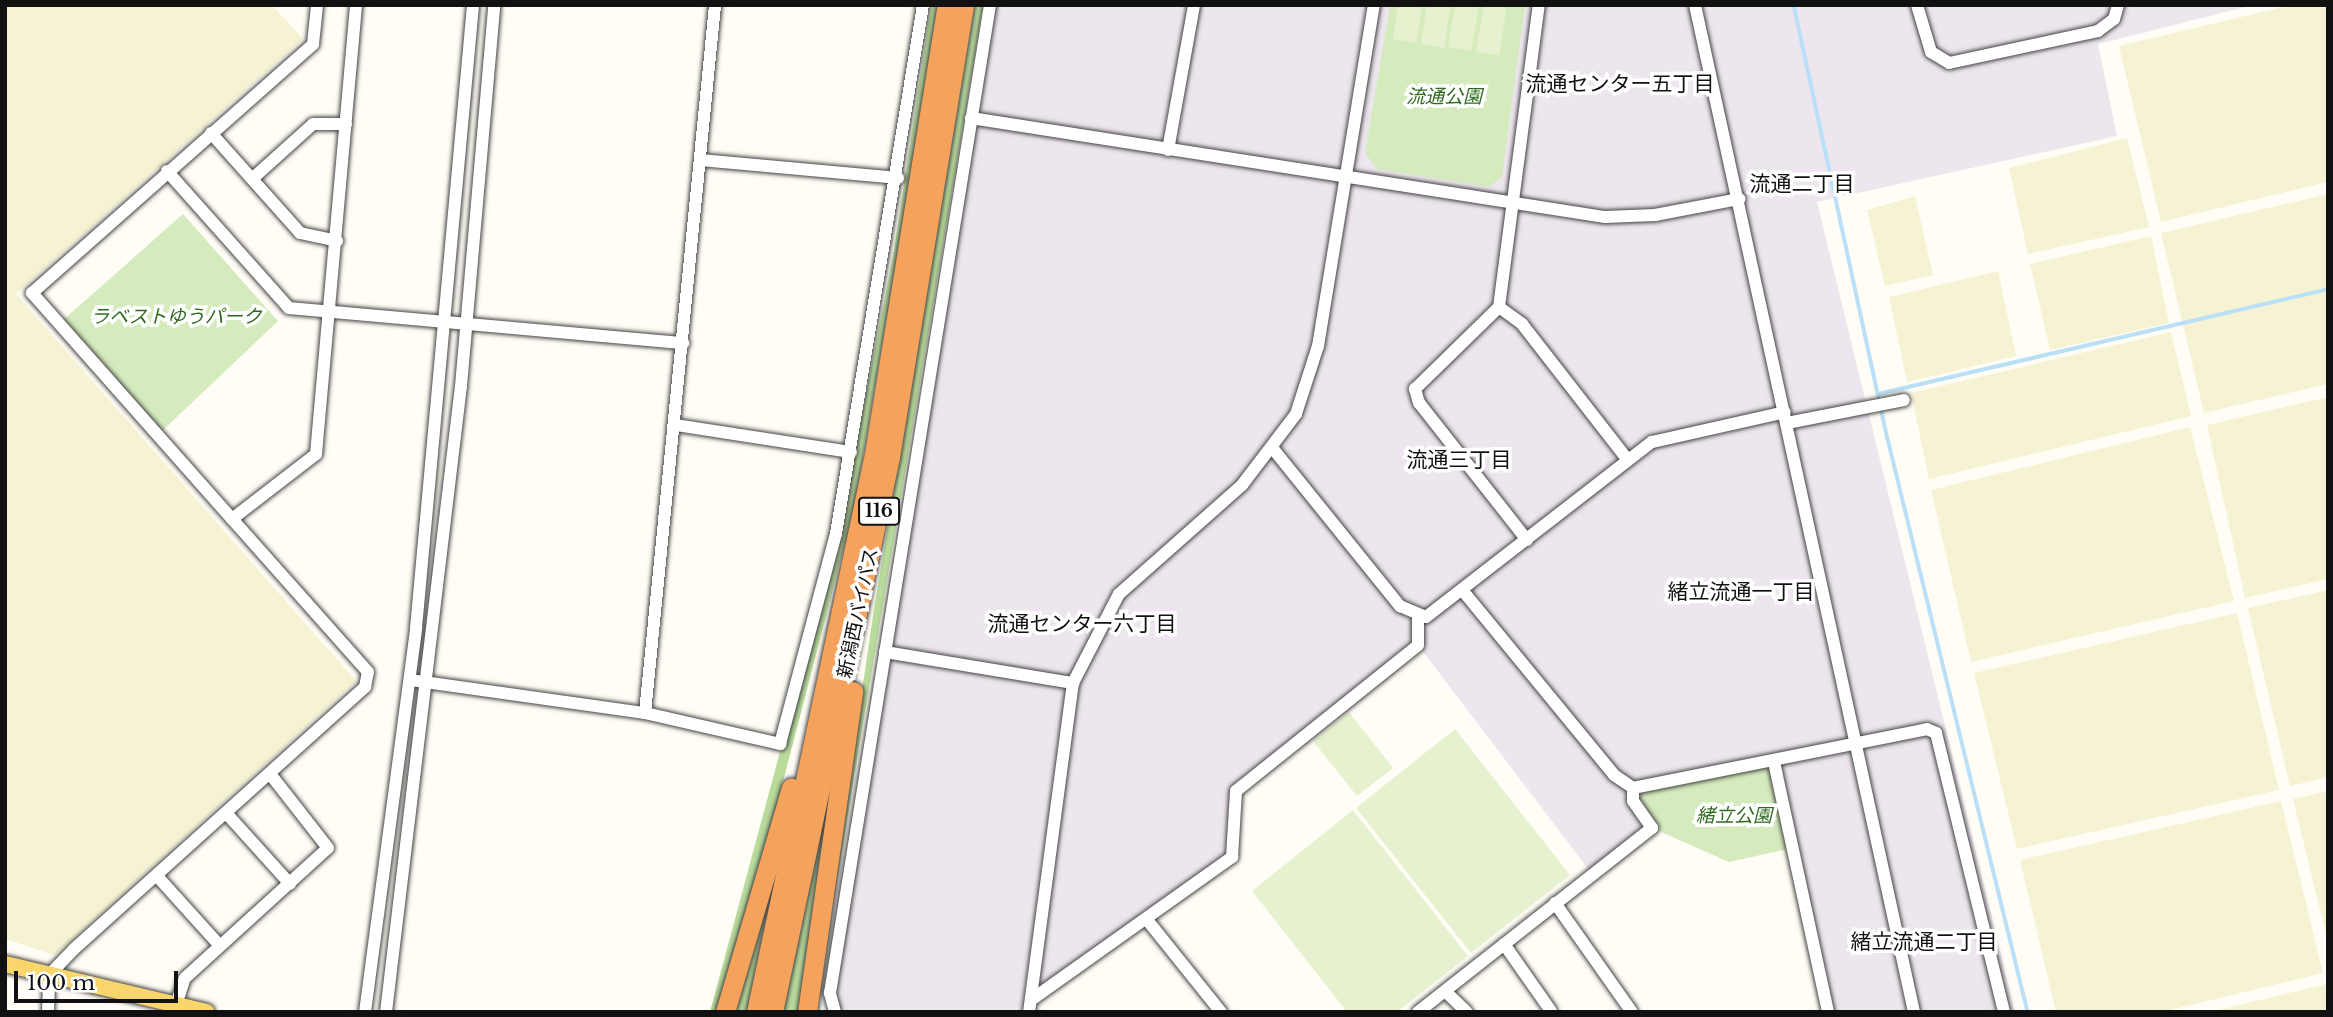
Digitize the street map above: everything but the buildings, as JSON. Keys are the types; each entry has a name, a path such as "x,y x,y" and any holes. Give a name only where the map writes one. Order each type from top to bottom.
{"highway":[{"name":"新潟西バイパス","path":"757,1012 863,551 947,5"},
{"name":"新潟西バイパス","path":"773,1012 863,551 964,5"},
{"path":"725,1012 863,551"},
{"path":"807,1012 863,551"}],"main road":[{"path":"5,964 206,1012"}],"street":[{"path":"48,1012 49,975 365,687 368,671 32,293 167,170 313,44 317,5"},
{"path":"232,519 316,454 356,5"},
{"path":"365,1012 410,680 447,322 473,5"},
{"path":"386,1012 428,683 466,324 494,5"},
{"path":"645,713 676,425 715,5"},
{"path":"410,680 645,713 780,744 851,452 898,178 923,5"},
{"path":"835,1012 830,993 990,5"},
{"path":"1168,150 1194,5"},
{"path":"1030,1006 1073,683 1093,633 1136,574 1274,450 1313,370 1374,5"},
{"path":"1527,540 1419,403 1415,389 1499,307 1539,5"},
{"path":"1695,5 1786,418 1854,746 1914,1012"},
{"path":"1917,5 1931,52 1949,63 2098,31 2114,19 2118,5"},
{"path":"971,118 1168,150 1630,217 1739,199"},
{"path":"252,179 313,124 346,124"},
{"path":"211,133 305,237 337,241"},
{"path":"701,160 898,178"},
{"path":"167,170 289,308 330,314 683,343"},
{"path":"1499,307 1522,324 1628,460"},
{"path":"1418,618 1464,591 1628,460 1671,434 1873,408 1902,401"},
{"path":"676,425 851,452"},
{"path":"1274,450 1400,606 1418,618"},
{"path":"1464,591 1614,775 1633,788 1854,746 1927,729 1939,738 2004,1012"},
{"path":"1030,1006 1231,857 1236,791 1419,645 1418,618"},
{"path":"885,652 1073,683"},
{"path":"1774,762 1828,1012"},
{"path":"176,1005 182,982 290,884 328,842 271,775"},
{"path":"1418,1012 1653,828 1633,801 1633,788"},
{"path":"227,814 290,884"},
{"path":"157,876 220,946"},
{"path":"1555,903 1632,1012"},
{"path":"1148,921 1221,1012"},
{"path":"1504,944 1551,1012"},
{"path":"1445,991 1467,1012"}],"shaded area":[{"path":"5,5 272,5 303,39 16,294 356,681 55,955 5,939"},
{"path":"990,5 2253,5 2098,44 2117,136 1817,202 2015,1012 1828,1012 1774,762 1652,828 1592,874 1418,645 1236,791 1232,857 1031,1000 1029,1012 826,1012"},
{"path":"2291,5 2328,5 2328,182 2161,222 2119,46"},
{"path":"2127,138 2149,227 2028,254 2009,168"},
{"path":"2328,194 2328,384 2204,413 2161,233"},
{"path":"1915,196 1933,275 1885,286 1867,210"},
{"path":"2151,236 2169,323 2050,350 2030,264"},
{"path":"1998,271 2016,356 1907,382 1889,297"},
{"path":"2171,332 2191,416 1929,479 1911,393"},
{"path":"2328,397 2328,579 2245,598 2207,425"},
{"path":"2190,427 2234,601 1971,662 1931,490"},
{"path":"2328,590 2328,777 2290,786 2248,608"},
{"path":"2237,613 2279,790 2017,849 1974,673"},
{"path":"2328,791 2328,943 2293,799"},
{"path":"2281,801 2323,973 2162,1012 2056,1012 2020,860"},
{"path":"2326,984 2328,1012 2210,1012"}],"green space":[{"path":"931,5 937,5 921,115 854,509 768,839 716,1012 710,1012 840,529 894,250"},
{"path":"975,5 983,5 815,1012 874,609"},
{"name":"流通公園","path":"1390,5 1525,5 1502,177 1489,187 1377,169 1365,153"},
{"path":"1398,5 1422,5 1416,43 1393,39"},
{"path":"1427,5 1451,5 1444,48 1421,44"},
{"path":"1455,5 1479,5 1471,51 1448,47"},
{"path":"1484,5 1507,5 1499,55 1476,52"},
{"name":"ラベストゆうパーク","path":"183,214 278,321 160,433 62,321"},
{"path":"1349,712 1393,768 1357,796 1313,741"},
{"path":"1455,729 1570,875 1471,953 1356,808"},
{"name":"緒立公園","path":"1774,764 1792,848 1729,862 1652,828 1633,788"},
{"path":"829,792 800,1012 783,1012 810,881"},
{"path":"1353,810 1468,956 1397,1012 1347,1012 1252,891"},
{"path":"780,848 747,1012 730,1012"}],"waterway":[{"path":"1794,5 1888,439 2028,1012"},
{"path":"1878,394 2328,289"}],"district":[{"name":"流通センター五丁目","path":"1620,84"},
{"name":"流通二丁目","path":"1802,184"},
{"name":"流通三丁目","path":"1459,460"},
{"name":"緒立流通一丁目","path":"1741,592"},
{"name":"流通センター六丁目","path":"1082,624"},
{"name":"緒立流通二丁目","path":"1924,942"}]}
